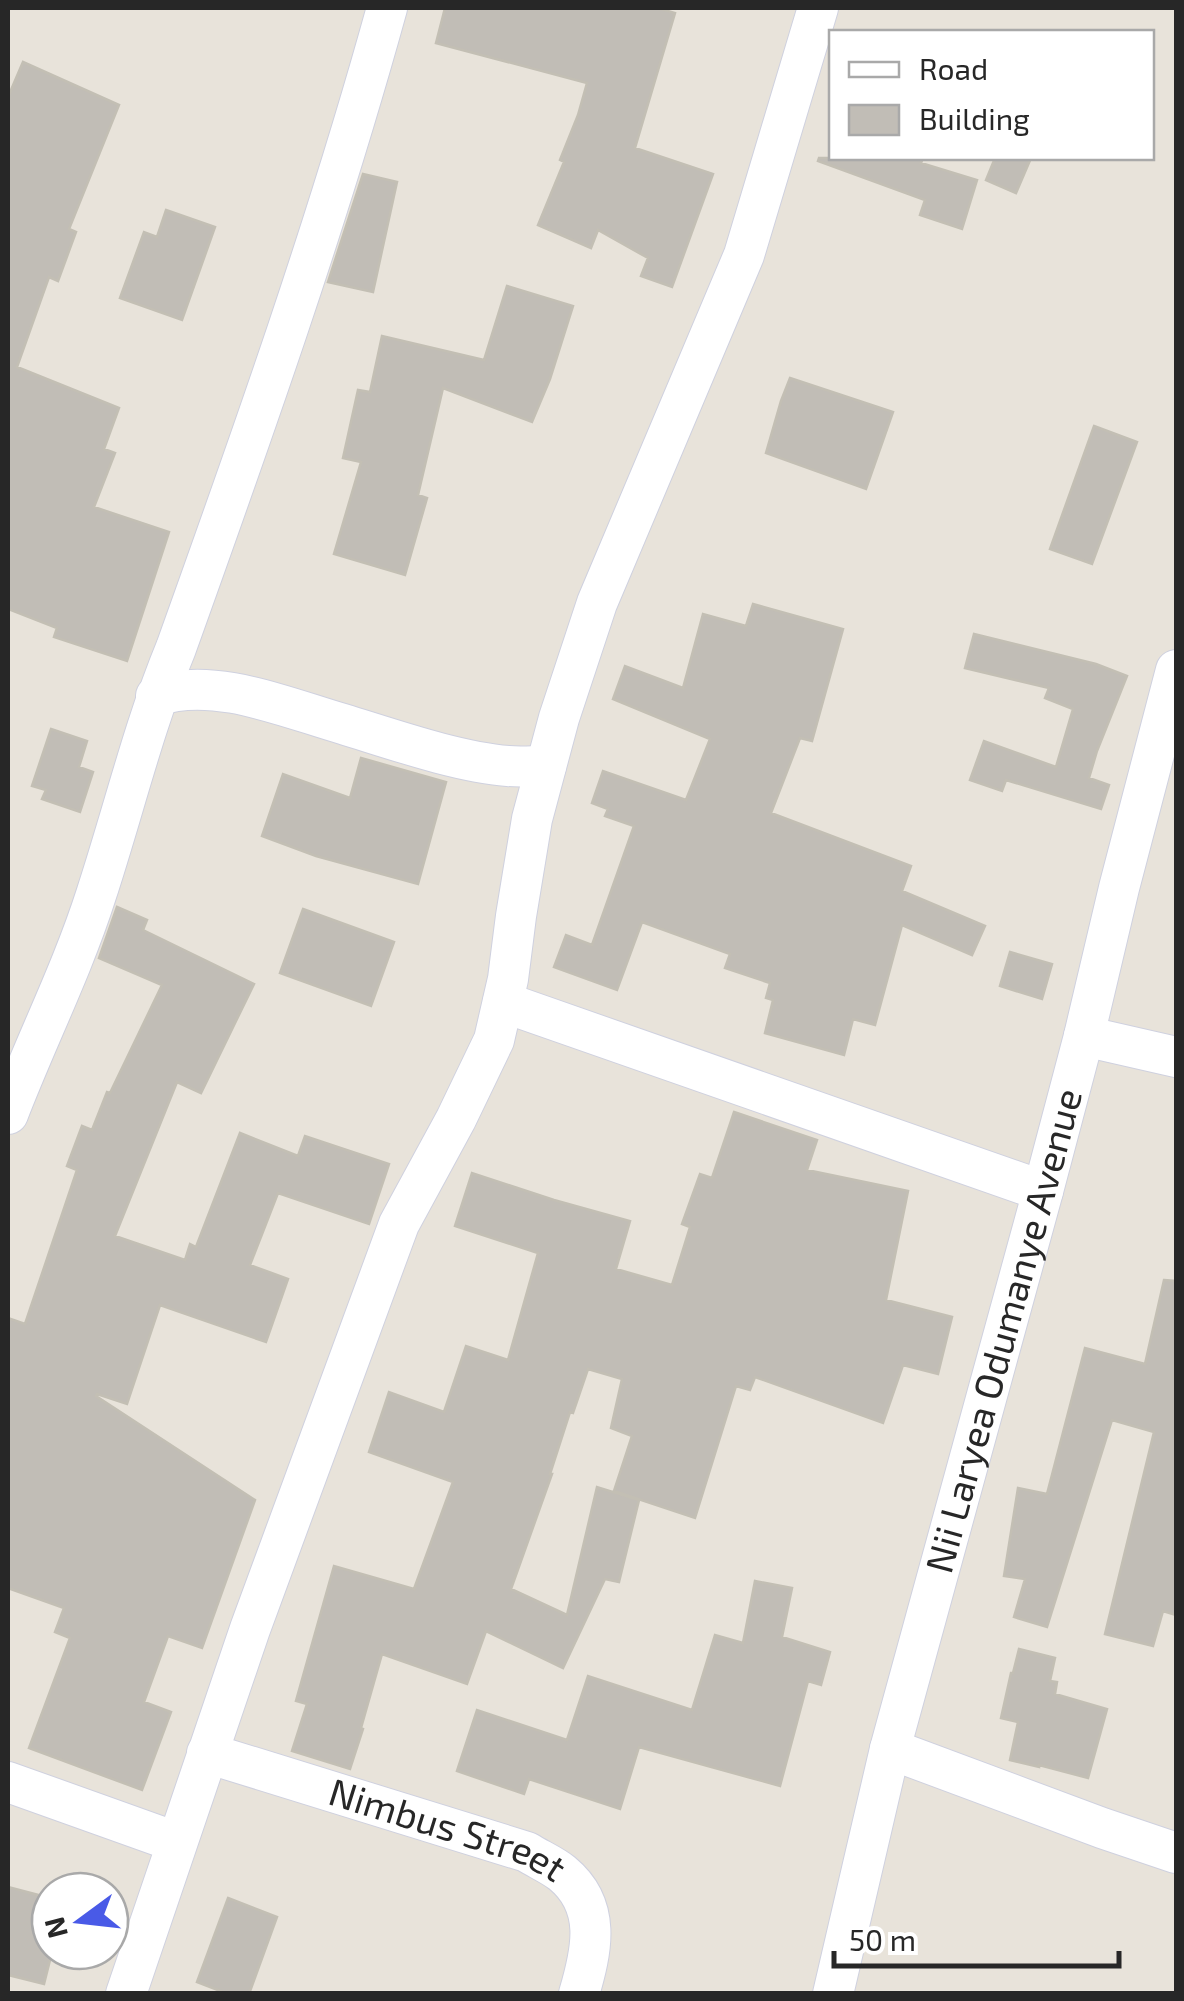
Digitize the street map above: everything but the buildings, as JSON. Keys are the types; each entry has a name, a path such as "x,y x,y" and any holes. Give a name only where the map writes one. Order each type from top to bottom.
{"street":[{"path":"8,1114 96,897 156,696 286,340 388,8"},
{"path":"126,1994 250,1628 398,1224 494,1040 532,820 558,718 597,603 744,254 818,8"},
{"name":"Nii Laryea Odumanye Avenue","path":"834,1994 890,1749 1043,1191 1176,670"},
{"path":"156,696 189,688 238,694 460,757 505,766 546,766"},
{"path":"503,1002 1043,1191"},
{"path":"1084,1036 1176,1057"},
{"path":"890,1749 1176,1853"},
{"name":"Nimbus Street","path":"207,1754 527,1852 563,1874 583,1898 592,1926 580,1994"},
{"path":"8,1782 176,1842"}]}
